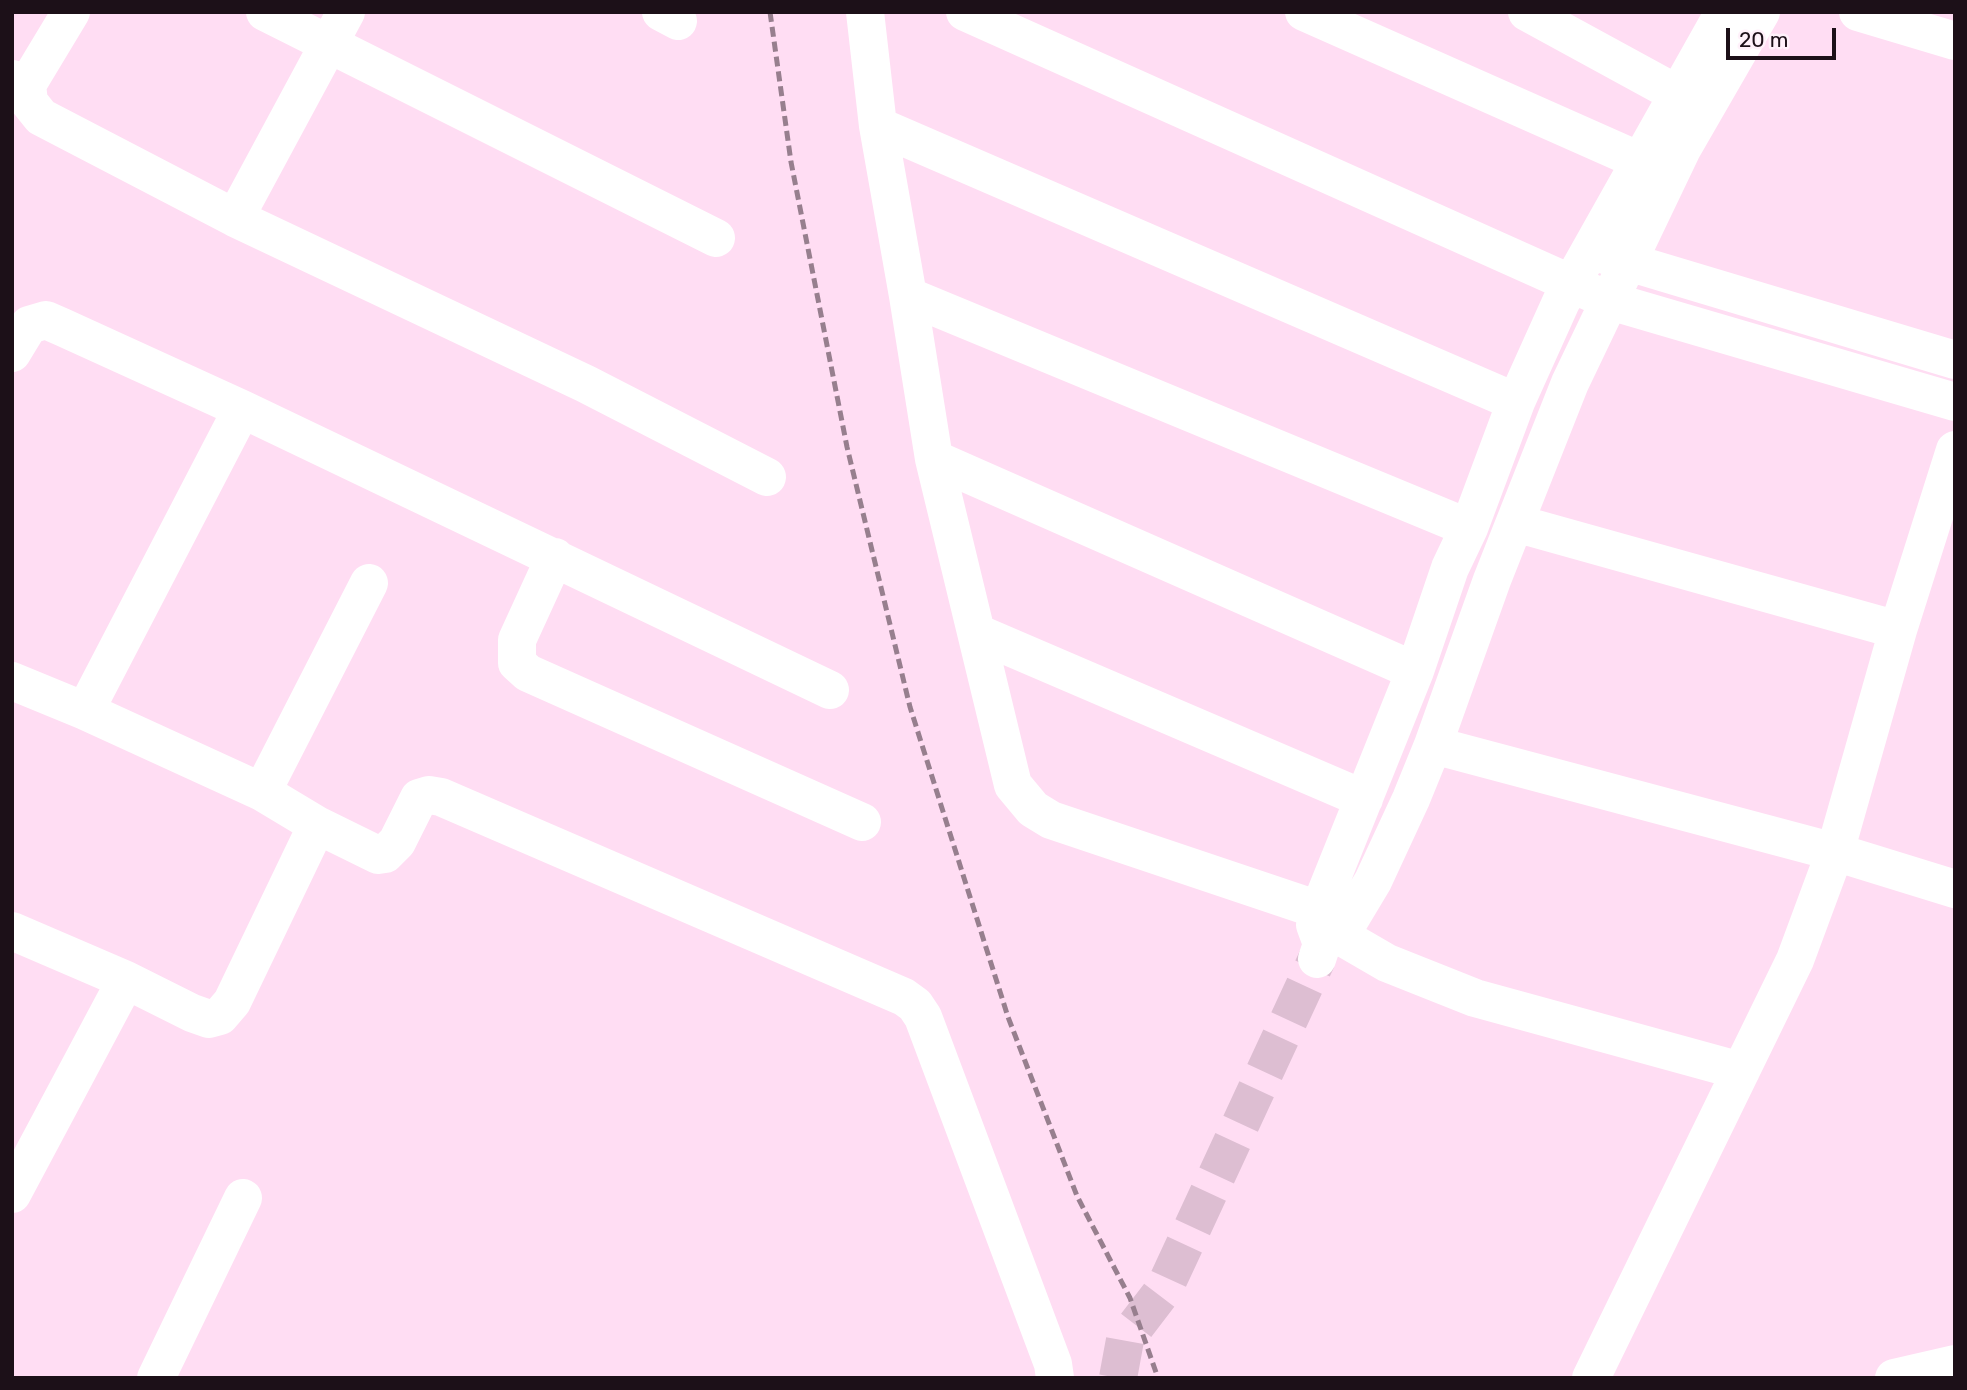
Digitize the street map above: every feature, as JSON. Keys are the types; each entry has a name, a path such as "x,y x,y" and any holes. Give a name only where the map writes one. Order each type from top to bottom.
{"street":[{"path":"71,12 20,82 29,102 41,117 235,218 586,384 767,477"},
{"path":"265,12 337,27 716,238"},
{"path":"865,12 878,126 934,459 1013,785 1033,809 1051,820 1418,977 1475,998 1741,1071"},
{"path":"965,12 1610,301 1955,402"},
{"path":"1304,12 1640,161"},
{"path":"1527,12 1692,101"},
{"path":"1324,937 1349,921 1373,881 1411,799 1570,383 1682,149 1692,101 1724,12"},
{"path":"1324,937 1364,799 1415,671 1450,568 1469,527 1516,402 1561,302 1640,161 1692,101 1762,12"},
{"path":"1858,12 1955,41"},
{"path":"235,218 337,27"},
{"path":"878,126 1516,402"},
{"path":"1590,250 1955,360"},
{"path":"908,296 1469,527"},
{"path":"12,354 29,325 46,320 242,409 830,690"},
{"path":"85,710 242,409"},
{"path":"1591,1378 1795,960 1835,852 1898,630 1955,450"},
{"path":"934,459 1415,671"},
{"path":"1515,523 1898,630"},
{"path":"555,557 517,640 517,663 528,673 862,822"},
{"path":"262,792 369,583"},
{"path":"977,633 1364,799"},
{"path":"12,681 85,710 262,792 317,825 378,855 386,854 397,842 419,798 441,797 904,997 915,1005 928,1030 1053,1364 1055,1378"},
{"path":"1433,745 1835,852 1955,889"},
{"path":"12,930 126,980 192,1013 209,1019 220,1016 232,1003 317,825"},
{"path":"12,1194 126,980"},
{"path":"156,1378 243,1198"},
{"path":"1894,1378 1952,1359"}],"tunnel":[{"path":"1118,1378 1125,1340 1164,1289 1317,959"}],"railway":[{"path":"770,12 791,162 847,447 910,707 1008,1017 1077,1196 1130,1298 1158,1378"}]}
